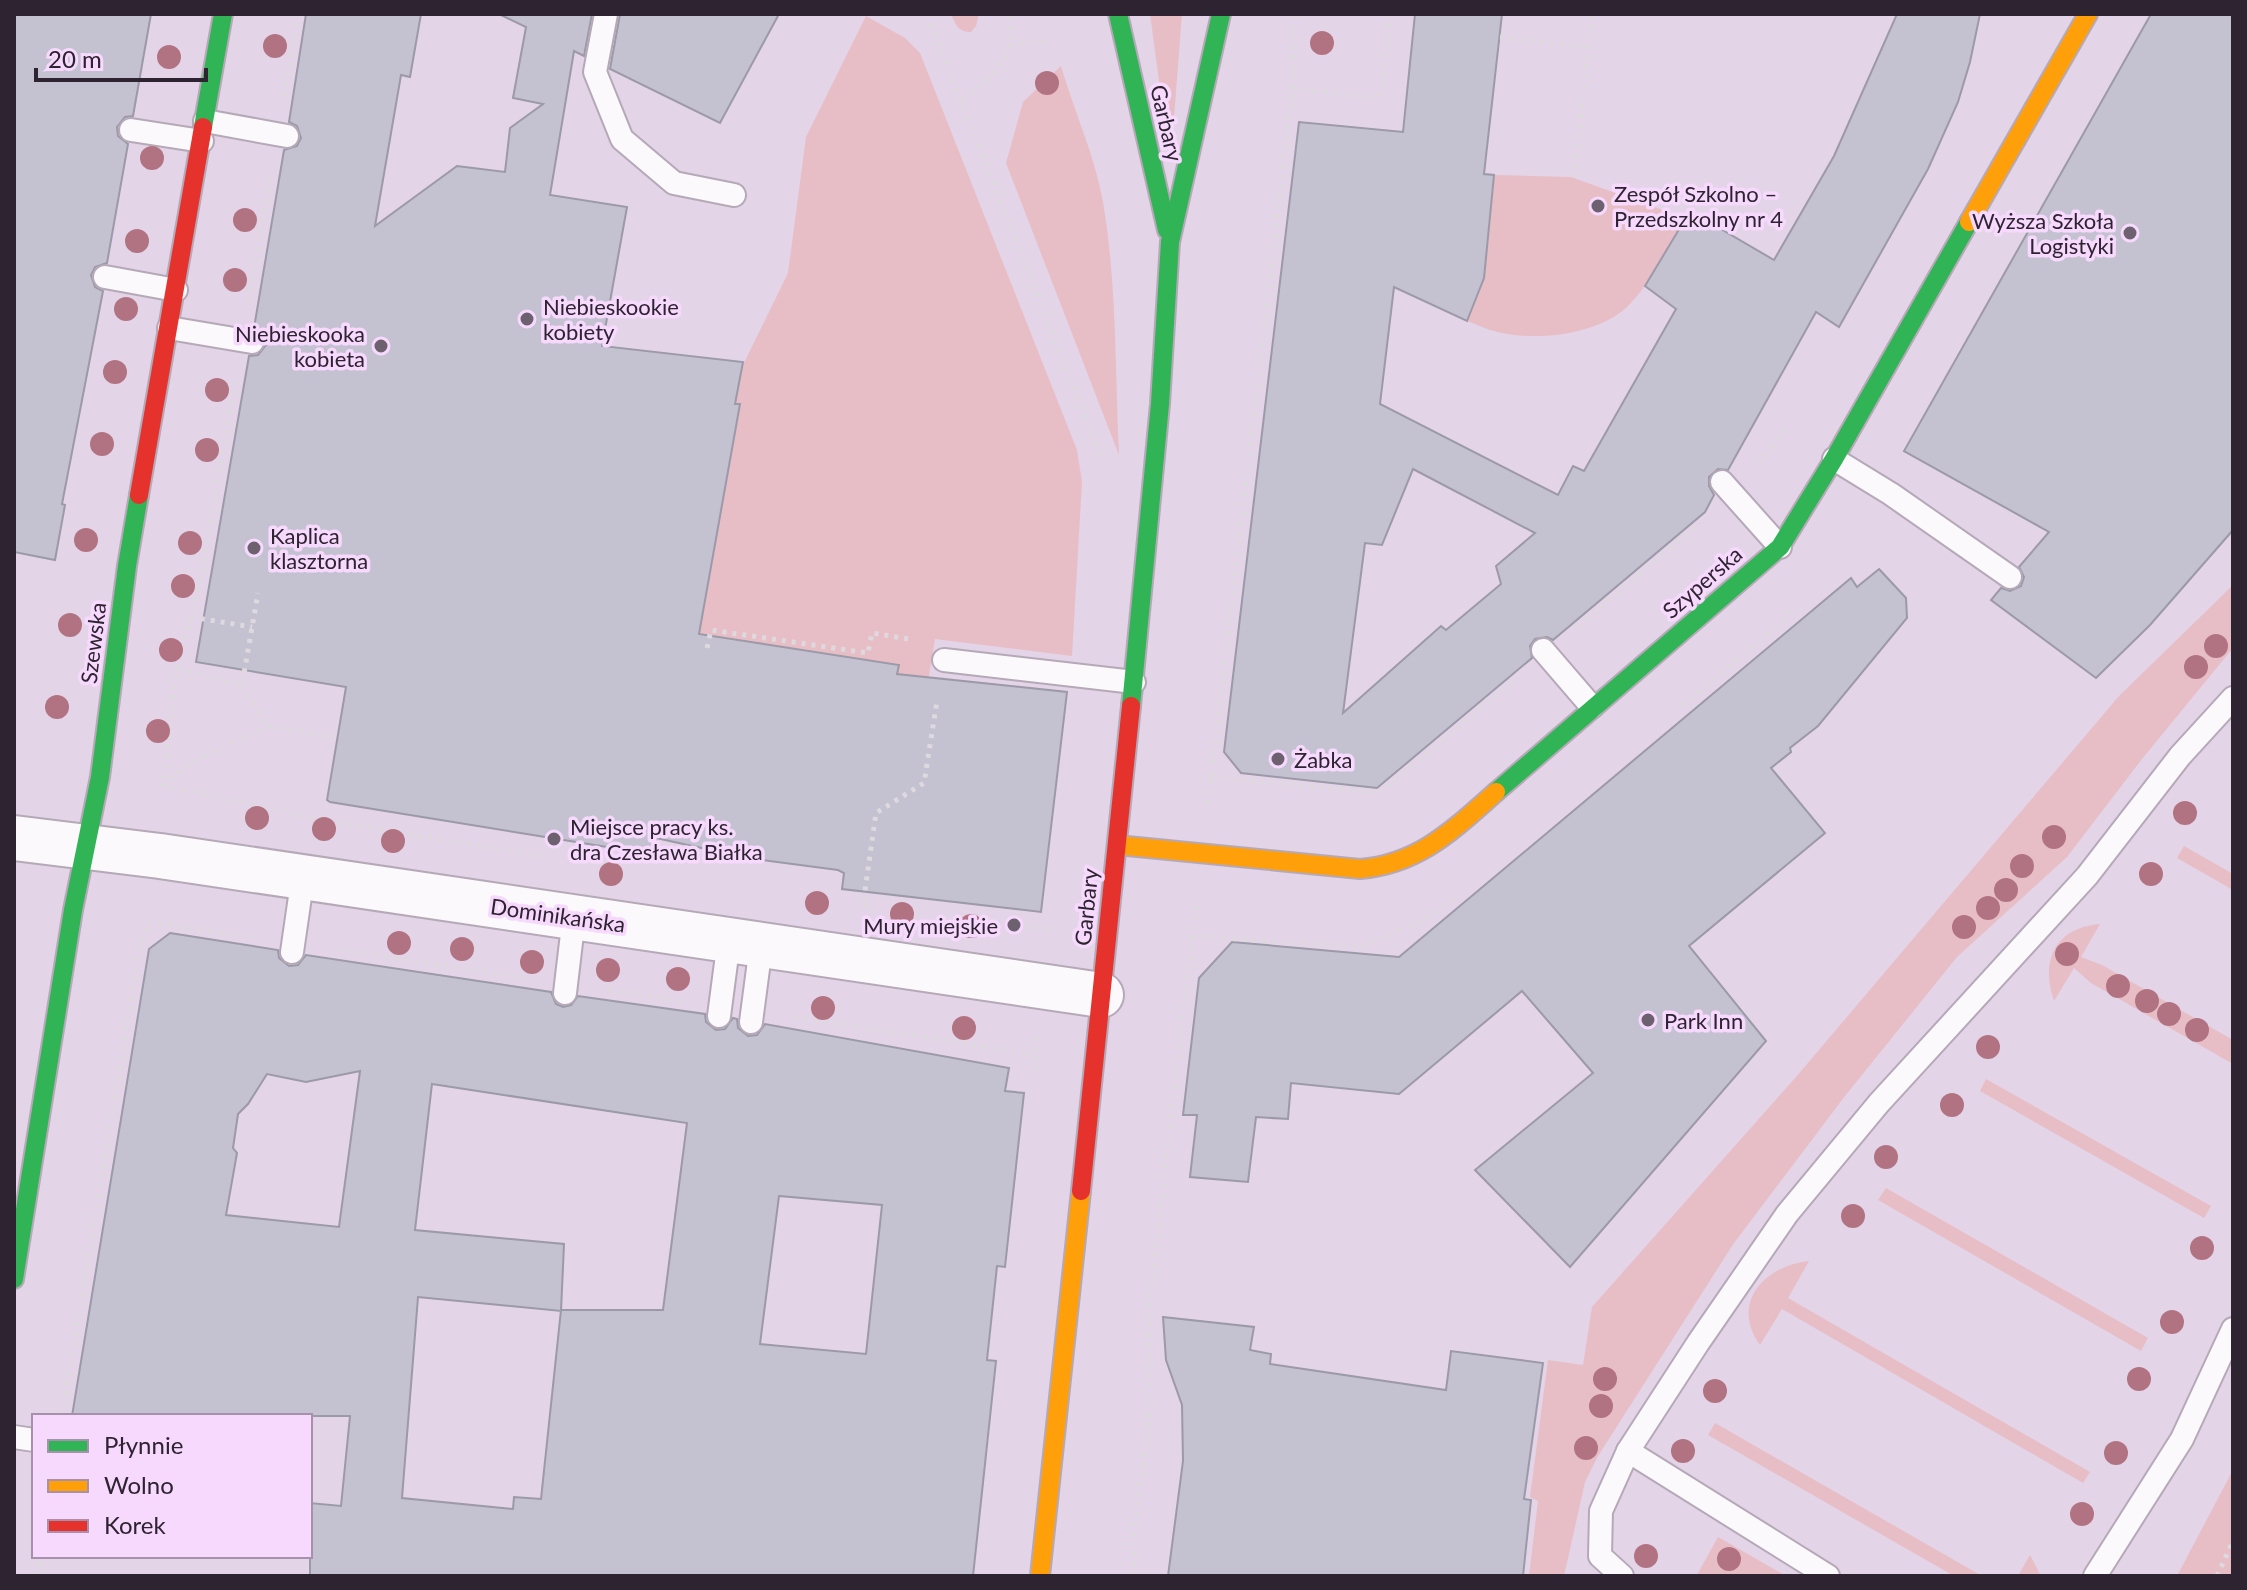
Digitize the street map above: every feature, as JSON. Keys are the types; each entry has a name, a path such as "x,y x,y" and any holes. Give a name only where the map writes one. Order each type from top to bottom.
{"street":[{"name":"Szewska","path":"14,1279 71,925 100,777 127,566 223,14"},
{"name":"Garbary","path":"1118,14 1170,242"},
{"name":"Garbary","path":"1040,1576 1134,682 1160,404 1170,242 1221,14"},
{"name":"Szyperska","path":"1117,845 1360,869 1400,863 1420,855 1451,831 1780,547 1834,459 2088,14"},
{"name":"Dominikańska","path":"14,838 87,845 303,876 1101,995"}],"lane":[{"path":"606,14 595,72 622,139 674,183 734,195"},
{"path":"131,130 282,135"},
{"path":"105,277 176,290"},
{"path":"169,328 247,341"},
{"path":"1834,459 1891,494 2010,577"},
{"path":"1727,489 1780,547"},
{"path":"1544,652 1592,707"},
{"path":"944,660 1134,682"},
{"path":"1622,1576 1600,1556 1601,1511 1628,1451 1787,1214 1879,1103 2087,876 2180,756 2233,698"},
{"path":"293,948 303,876"},
{"path":"566,988 574,917"},
{"path":"720,1011 745,943"},
{"path":"745,943 752,1016"},
{"path":"2095,1576 2182,1439 2233,1329"},
{"path":"1628,1451 1828,1576"}],"path":[{"path":"163,785 177,668 201,577 247,341 299,14"},
{"path":"927,14 1102,461"},
{"path":"962,101 997,70 1011,45 1012,14"},
{"path":"1134,1576 1135,1525 1151,1406 1149,1310 1293,88 1295,14"},
{"path":"1293,88 1381,98 1390,14"},
{"path":"1575,178 1591,14"},
{"path":"1500,37 1587,47"},
{"path":"1011,45 1050,41"},
{"path":"1210,777 1379,793 1727,489 1795,418"},
{"path":"258,593 242,685 268,726"},
{"path":"191,617 252,627"},
{"path":"707,648 711,630 868,653 872,633 946,646 924,783 876,813 863,905"},
{"path":"177,668 242,685"},
{"path":"163,785 190,763 268,726 338,738"},
{"path":"163,785 327,821 545,856"},
{"path":"848,903 878,907"},
{"path":"958,917 1053,930"},
{"path":"63,1414 139,951 149,922 293,948 720,1011"},
{"path":"752,1016 1035,1055"},
{"path":"2217,1576 2233,1541"}],"shaded area":[{"path":"951,14 979,14 976,26 967,32 956,25"},
{"path":"1150,14 1182,14 1174,118 1169,123 1164,118"},
{"path":"866,16 905,38 920,53 1077,450 1082,482 1072,656 935,639 927,687 896,681 898,665 844,656 842,668 814,652 802,650 800,663 701,647 693,621 703,615 733,445 735,414 738,414 740,405 735,404 743,365 788,273 806,137"},
{"path":"1061,66 1095,168 1108,233 1119,455 1006,163 1023,102"},
{"path":"1494,175 1571,177 1685,218 1644,287 1615,316 1601,324 1568,333 1533,336 1498,332 1467,321 1484,278"},
{"path":"2233,585 2233,648 2067,857 1957,957 1845,1096 1734,1243 1598,1456 1585,1482 1564,1576 1529,1576 1538,1501 1530,1497 1548,1360 1583,1365 1592,1307 1796,1077 2119,696"},
{"path":"2184,846 2233,874 2233,890 2177,858"},
{"path":"2100,924 2081,957 2102,965 2233,1040 2233,1064 2091,983 2074,968 2054,1001 2049,972 2055,949 2072,932"},
{"path":"1986,1079 2211,1206 2204,1218 1980,1091"},
{"path":"1886,1188 2148,1338 2141,1351 1878,1200"},
{"path":"1809,1261 1788,1298 2090,1472 2083,1483 1782,1309 1760,1345 1749,1315 1750,1301 1756,1289 1778,1270"},
{"path":"1715,1423 1982,1576 1954,1576 1708,1435"},
{"path":"2233,1470 2233,1576 2177,1576"},
{"path":"1718,1537 1781,1573 1784,1576 1697,1575"},
{"path":"2030,1555 2041,1576 2018,1576"}],"building":[{"path":"14,14 151,14 133,116 125,117 117,127 118,136 128,144 107,263 95,267 91,275 95,287 103,291 62,504 65,505 55,560 14,552"},
{"path":"306,14 421,14 410,77 401,75 375,226 457,166 505,172 510,128 543,104 513,98 526,27 499,14 592,14 584,56 574,51 550,195 627,207 602,346 743,362 735,404 740,404 699,634 899,665 897,674 1067,692 1041,912 842,889 844,873 838,870 747,858 656,838 653,857 330,802 327,800 346,687 196,662 249,356 258,355 266,345 265,336 254,328 284,150 297,146 301,138 297,126 289,122"},
{"path":"620,14 779,14 720,123 610,69"},
{"path":"1415,14 1502,14 1484,174 1494,175 1484,278 1467,321 1394,287 1380,404 1558,495 1573,466 1584,471 1676,309 1645,286 1690,211 1774,260 1834,156 1897,14 1980,14 1958,102 1928,169 1839,327 1816,312 1728,470 1718,469 1709,477 1709,486 1714,495 1705,512 1553,640 1547,637 1535,639 1530,646 1532,658 1377,788 1241,773 1224,752 1299,122 1403,132","holes":["1413,469 1535,533 1496,566 1501,584 1446,630 1441,626 1343,713 1365,543 1382,545"]},
{"name":"Wyższa Szkoła Logistyki","path":"2151,14 2233,14 2233,530 2150,625 2096,678 1991,600 2001,588 2010,591 2021,586 2024,577 2019,567 2049,532 1904,451"},
{"path":"1879,569 1906,598 1907,618 1818,726 1771,768 1825,833 1689,946 1766,1041 1570,1267 1475,1170 1593,1073 1522,991 1399,1094 1291,1083 1288,1119 1256,1117 1248,1182 1190,1177 1197,1115 1183,1115 1199,978 1232,942 1399,957 1851,578 1857,587"},
{"path":"170,933 278,950 279,958 289,966 298,965 306,955 551,992 556,1004 563,1007 571,1005 578,996 705,1014 706,1022 716,1030 725,1029 733,1018 737,1019 738,1028 748,1036 757,1035 765,1024 1009,1068 1005,1091 1024,1093 1005,1267 997,1266 987,1360 996,1361 973,1576 310,1576 312,1503 341,1506 350,1416 72,1414 149,949","holes":["360,1071 339,1227 226,1215 237,1153 233,1148 238,1114 267,1074 306,1082","432,1084 687,1123 663,1310 561,1310 564,1244 415,1230","779,1196 882,1205 866,1354 760,1344","418,1297 561,1311 541,1499 514,1497 513,1509 402,1498"]},
{"path":"1163,1317 1254,1327 1250,1350 1271,1354 1270,1364 1446,1390 1451,1351 1543,1363 1524,1499 1531,1500 1523,1576 1168,1576 1183,1461 1182,1405 1166,1360"}],"traffic: fast":[{"path":"203,127 223,14"},
{"path":"1118,14 1167,230"},
{"path":"1131,706 1160,404 1170,242 1221,14"},
{"path":"1496,792 1780,547 1834,459 1969,222"},
{"path":"14,1279 73,910 100,777 139,495"}],"traffic: slow":[{"path":"1969,222 2088,14"},
{"path":"1117,845 1360,869 1400,860 1434,843 1496,792"},
{"path":"1040,1576 1081,1191"}],"traffic: jam":[{"path":"139,495 203,127"},
{"path":"1081,1191 1131,706"}],"place":[{"name":"Zespół Szkolno – Przedszkolny nr 4","path":"1598,206"},
{"name":"Wyższa Szkoła Logistyki","path":"2130,233"},
{"name":"Niebieskookie kobiety","path":"527,319"},
{"name":"Niebieskooka kobieta","path":"381,346"},
{"name":"Kaplica klasztorna","path":"254,548"},
{"name":"Żabka","path":"1278,759"},
{"name":"Miejsce pracy ks. dra Czesława Białka","path":"554,839"},
{"name":"Mury miejskie","path":"1014,925"},
{"name":"Park Inn","path":"1648,1020"}]}
